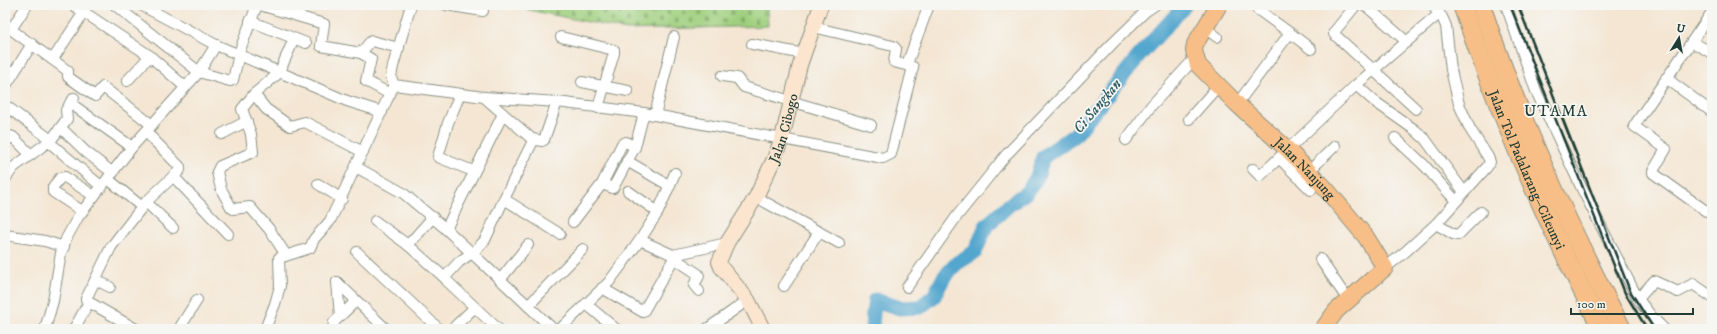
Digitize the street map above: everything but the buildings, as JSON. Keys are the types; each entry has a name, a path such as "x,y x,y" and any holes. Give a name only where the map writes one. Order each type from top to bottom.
{"highway":[{"name":"Jalan Tol Padalarang–Cileunyi","path":"1462,5 1494,95 1517,153 1567,263 1602,329"},
{"name":"Jalan Tol Padalarang–Cileunyi","path":"1481,5 1513,95 1556,197 1583,255 1622,329"}],"main road":[{"path":"1195,58 1195,44 1204,27 1219,5"},
{"name":"Jalan Nanjung","path":"1195,58 1198,65 1237,104 1283,154 1309,171 1362,232 1385,268"},
{"path":"1323,329 1336,311 1385,268"}],"street":[{"path":"27,5 8,27 68,70 68,77 95,96 103,87 149,129 180,167 180,170 144,205 111,247 86,299 136,329"},
{"path":"73,5 150,56 184,86"},
{"path":"115,5 198,72 232,81 239,54 256,5"},
{"path":"141,5 216,45 279,73 347,101 382,112"},
{"path":"260,5 324,24 321,46 361,53 371,59 366,81 392,90 557,102 644,113 883,158 888,157 891,154 914,67 907,64 894,62 896,49 893,46 813,27"},
{"path":"265,329 276,304 280,286 278,260 280,257 303,252 310,248 314,238 330,221 342,199 392,90 391,77 411,5"},
{"path":"446,5 483,11"},
{"name":"Jalan Cibogo","path":"748,300 719,264 720,259 727,243 756,197 772,166 782,138 790,102 804,54 821,5"},
{"path":"907,64 929,5"},
{"path":"908,287 957,216 1006,156 1112,44 1146,11 1155,5"},
{"path":"1365,5 1407,42"},
{"path":"1385,268 1436,224 1487,167 1489,159 1470,129 1459,104 1451,70 1446,26 1432,5"},
{"path":"1506,5 1536,91 1582,189 1638,299 1652,317 1664,329"},
{"path":"1354,6 1334,34 1416,109"},
{"path":"1257,9 1311,50"},
{"path":"52,59 84,12"},
{"path":"1253,169 1260,176 1356,85 1439,14"},
{"path":"1706,211 1653,173 1653,170 1666,149 1634,126 1666,78 1710,17"},
{"path":"250,21 306,43"},
{"path":"1204,27 1217,37"},
{"path":"1237,104 1290,34"},
{"path":"561,37 614,50 598,108"},
{"path":"655,115 674,37"},
{"path":"286,255 269,230 250,207 232,208 222,188 217,172 218,168 252,153 251,134 242,109 254,94 279,73 294,39"},
{"path":"361,53 371,41 399,48"},
{"path":"1692,42 1712,53"},
{"path":"5,87 32,44"},
{"path":"752,44 804,54"},
{"path":"44,329 54,301 66,239 82,211 108,180 132,147 149,129 184,86 198,72 216,45"},
{"path":"127,81 150,56"},
{"path":"1126,140 1152,106 1195,58"},
{"path":"722,76 736,78 744,87 871,125"},
{"path":"1666,78 1712,112"},
{"path":"582,82 628,91"},
{"path":"1188,119 1218,85"},
{"path":"1356,85 1374,101 1415,130 1425,139 1464,192"},
{"path":"254,94 266,109 290,126 305,122 363,152"},
{"path":"460,94 448,123 438,157 473,171"},
{"path":"484,97 532,140 542,141 544,140 557,102"},
{"path":"5,179 14,167 50,141 67,119 66,111 72,100 132,147"},
{"path":"5,105 50,141 144,205 173,228"},
{"path":"602,184 613,188 635,147 644,113"},
{"path":"446,229 473,171 503,114"},
{"path":"222,134 247,121"},
{"path":"61,128 86,152 108,180"},
{"path":"5,143 10,136 13,137 30,155"},
{"path":"1395,138 1424,165 1456,201"},
{"path":"446,279 446,276 455,266 476,250 485,240 532,143 532,140"},
{"path":"573,222 602,184 622,144 626,142 635,147"},
{"path":"1309,171 1335,146"},
{"path":"1283,154 1311,190"},
{"path":"627,161 670,186"},
{"path":"356,167 393,186 433,217 553,329"},
{"path":"560,329 609,282 640,240 658,212 675,173"},
{"path":"173,176 228,234"},
{"path":"82,211 53,192 53,187 60,178 65,177 94,196"},
{"path":"318,184 342,199"},
{"path":"628,191 658,212"},
{"path":"756,197 839,243"},
{"path":"504,199 560,234"},
{"path":"1436,224 1453,234 1458,235 1481,212"},
{"path":"408,245 433,217"},
{"path":"375,221 408,245 498,329"},
{"path":"784,286 819,232"},
{"path":"5,235 45,241 64,247"},
{"path":"640,240 673,256 698,274 699,276 694,285 699,291"},
{"path":"602,288 643,312 673,256 727,243"},
{"path":"500,280 528,245"},
{"path":"528,306 583,249"},
{"path":"357,252 439,329"},
{"path":"1320,259 1348,300"},
{"path":"96,280 110,287"},
{"path":"1638,299 1654,281 1678,292 1693,284 1712,297"},
{"path":"340,316 338,282 386,329"},
{"path":"179,329 197,300"},
{"path":"707,329 748,300 763,329"},
{"path":"333,329 334,322 356,301"},
{"path":"74,329 89,302"},
{"path":"586,304 616,329"},
{"path":"452,329 474,308"}],"green space":[{"path":"504,5 767,5 768,26 627,30"}],"waterway":[{"name":"Ci Sangkan","path":"872,329 875,300 900,308 920,307 934,296 944,277 957,263 975,252 986,226 1009,205 1027,192 1037,177 1043,157 1076,134 1139,56 1185,5"}],"railway":[{"path":"1510,5 1625,293 1647,329"},
{"path":"1518,5 1630,291 1654,329"}],"district":[{"name":"UTAMA","path":"1556,110"}]}
